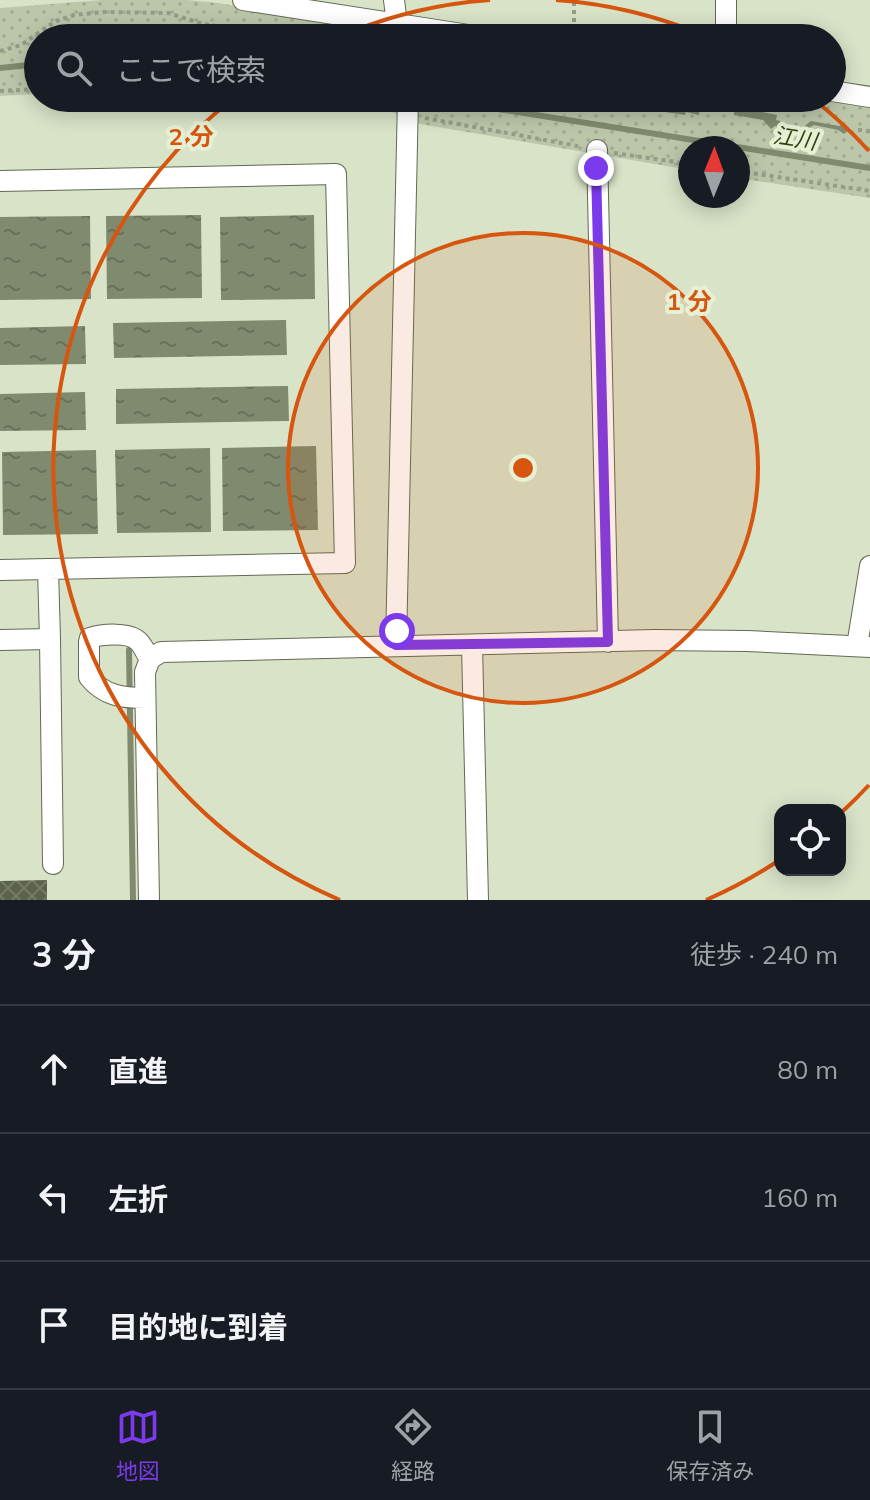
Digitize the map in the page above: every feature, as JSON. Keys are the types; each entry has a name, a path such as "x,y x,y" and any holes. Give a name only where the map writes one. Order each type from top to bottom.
{"street":[{"path":"243,0 364,24"},
{"path":"394,0 400,24"},
{"path":"726,0 726,24"},
{"path":"846,93 870,97"},
{"path":"396,645 408,112"},
{"path":"597,150 608,642"},
{"path":"0,181 336,174 345,563 0,570"},
{"path":"149,900 145,672 150,659 161,652 608,642 747,641 864,646 870,566"},
{"path":"48,569 53,864"},
{"path":"145,698 119,698 93,682 89,677 90,638 128,636 139,642 150,659"},
{"path":"0,640 50,639"},
{"path":"472,645 478,900"}],"path":[{"path":"574,0 574,24"},
{"path":"52,24 74,15 104,12 168,13 203,24"},
{"path":"0,51 24,43"},
{"path":"0,91 24,90"},
{"path":"430,112 597,150 678,162"},
{"path":"858,130 870,131"},
{"path":"750,173 870,191"}],"shaded area":[{"path":"102,0 187,0 345,24 24,24 24,95 0,96 0,8"},
{"path":"846,101 870,105 870,198 750,180 750,136 678,136 678,168 420,124 392,112 846,112"}],"water":[{"path":"734,112 762,112 777,115 776,120 780,124 803,127 811,121 839,126 844,123 850,129 844,134 814,125 799,133 799,130 775,126 771,129 763,120 734,115"},
{"path":"201,215 202,298 107,299 106,216"},
{"path":"314,215 315,299 221,300 220,217"},
{"path":"90,216 91,299 0,300 0,217"},
{"path":"286,320 287,355 114,358 113,323"},
{"path":"85,326 86,364 0,365 0,328"},
{"path":"288,386 289,421 116,424 116,389"},
{"path":"85,392 86,430 0,431 0,394"},
{"path":"316,446 318,530 223,531 222,448"},
{"path":"210,448 211,532 117,533 115,450"},
{"path":"96,450 98,534 3,535 2,452"}],"building":[{"path":"47,880 47,900 0,900 0,881"}],"waterway":[{"name":"江川","path":"0,68 24,65"},
{"name":"江川","path":"517,112 870,168"},
{"path":"129,650 133,900"}],"route":[{"path":"397,631 396,645 608,642 596,168"}]}
